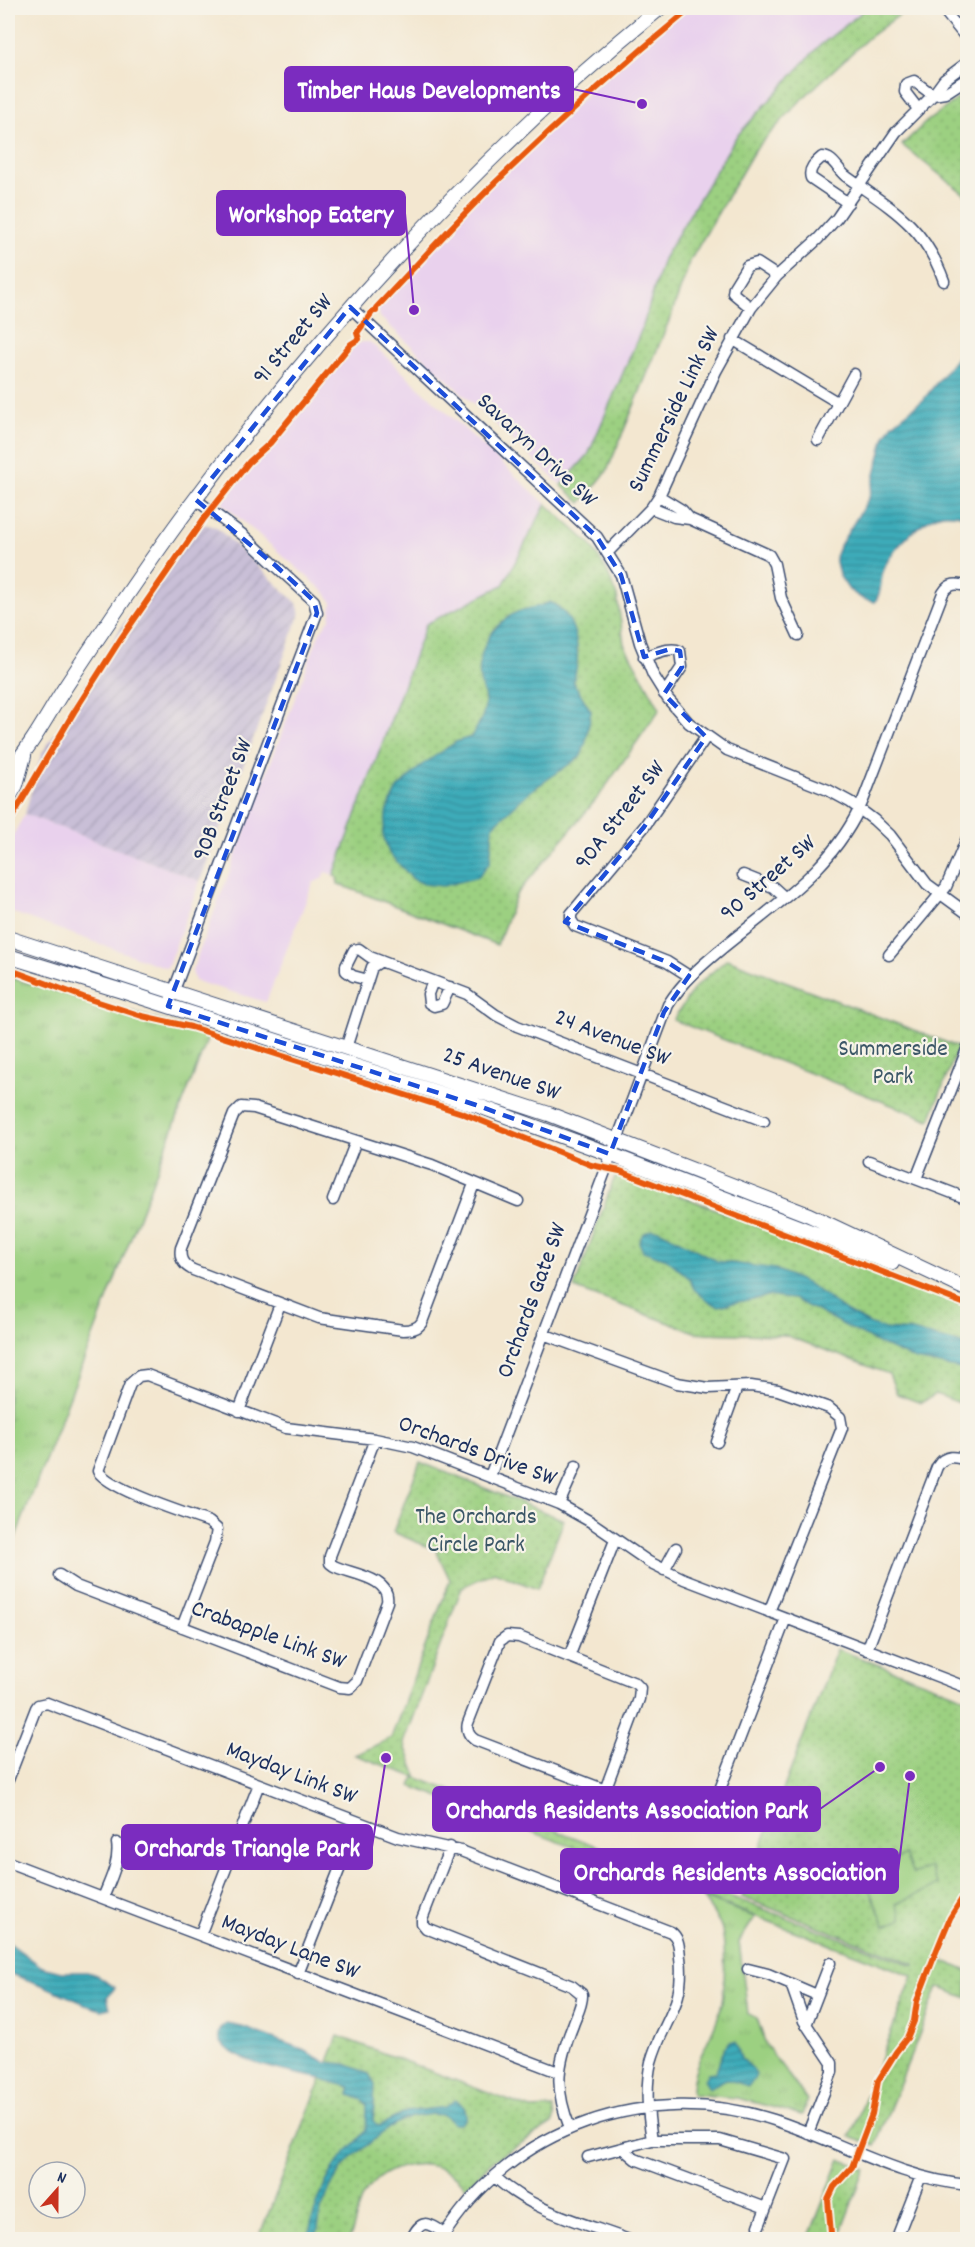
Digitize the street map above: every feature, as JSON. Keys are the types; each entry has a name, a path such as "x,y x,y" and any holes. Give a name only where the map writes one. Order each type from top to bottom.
{"main road":[{"name":"91 Street SW","path":"8,772 25,754 55,702 104,628 195,499 264,410 350,307 425,225 486,164 564,90 660,8"},
{"name":"91 Street SW","path":"8,799 16,785 25,754"},
{"name":"25 Avenue SW","path":"8,938 515,1102 809,1215 968,1291"},
{"name":"25 Avenue SW","path":"8,956 476,1105 968,1291"}],"street":[{"path":"942,8 968,40"},
{"path":"961,8 968,16"},
{"name":"Summerside Link SW","path":"608,552 651,508 732,339 751,308 777,276 828,230 891,137 933,95 944,80 968,62"},
{"path":"918,109 905,92 906,84 914,81 933,95 952,90 968,78"},
{"path":"848,203 811,178 810,170 822,158 828,158 842,173 892,208 916,231 934,255 944,280"},
{"name":"Summerside Link SW","path":"751,308 733,293 734,287 747,266 757,264 777,276"},
{"name":"Savaryn Drive SW","path":"350,307 589,528 608,552 626,588 644,657 664,694 680,714 706,737 744,758 828,790 860,809 890,835 917,873 940,896 968,914"},
{"path":"732,339 837,402"},
{"path":"818,440 854,374"},
{"path":"658,496 682,510 690,519"},
{"name":"90B Street SW","path":"168,1006 316,618 317,608 309,597 243,535 195,499"},
{"path":"651,508 674,517 690,519 769,555 774,564 781,598 798,634"},
{"name":"90 Street SW","path":"616,1140 664,1012 672,998 689,976 828,859 848,831 860,809 943,593 948,586 954,584 968,587"},
{"path":"644,657 670,649 680,651 682,667 664,694"},
{"name":"90A Street SW","path":"689,976 667,962 575,926 571,920 571,914 644,827 706,737"},
{"path":"889,956 940,896 951,879 968,836"},
{"path":"743,875 773,887 784,897"},
{"name":"24 Avenue SW","path":"368,980 353,976 346,971 352,951 359,949 381,961 467,994 496,1015 517,1026 764,1121"},
{"path":"346,1048 373,965 381,961"},
{"path":"433,981 428,997 429,1003 434,1006 442,1004 450,987"},
{"path":"916,1179 968,1047"},
{"path":"474,1184 419,1326 403,1330 329,1320 280,1304 193,1270 180,1258 181,1248 234,1114 241,1107 250,1107 439,1168 518,1201"},
{"name":"Orchards Gate SW","path":"490,1476 616,1140"},
{"path":"333,1200 356,1141"},
{"path":"869,1161 968,1199"},
{"path":"239,1411 280,1304"},
{"path":"543,1334 677,1383 708,1389 760,1387 789,1393 829,1408 840,1417 842,1423 770,1612"},
{"name":"Orchards Drive SW","path":"182,1627 215,1542 217,1528 209,1522 125,1489 104,1478 98,1471 130,1384 139,1376 147,1375 294,1430 375,1438 413,1447 560,1504 664,1570 867,1650 967,1685"},
{"path":"717,1442 737,1387"},
{"name":"Crabapple Link SW","path":"59,1575 76,1586 339,1687 350,1688 354,1685 388,1595 385,1588 377,1582 334,1566 330,1563 330,1556 375,1438"},
{"path":"867,1650 939,1463 951,1456 968,1461"},
{"name":"Orchards Drive SW","path":"560,1504 576,1466"},
{"path":"569,1657 615,1540"},
{"path":"664,1570 676,1548"},
{"path":"604,1790 639,1699 640,1688 635,1683 519,1637 503,1638 498,1644 468,1723 467,1730 475,1740 604,1790 702,1825 707,1821 786,1618"},
{"name":"Mayday Link SW","path":"8,1780 36,1708 46,1702 398,1837 450,1847 667,1929 675,1934 678,1942 681,1958 680,1990 675,2009 652,2060 647,2084 648,2107"},
{"path":"200,1935 259,1784"},
{"path":"298,1974 358,1822"},
{"path":"103,1898 115,1868 117,1843"},
{"path":"450,1847 423,1914 422,1923 430,1931 580,1990 583,1998 558,2072 560,2098 570,2128"},
{"name":"Mayday Lane SW","path":"8,1862 558,2072"},
{"path":"806,2025 830,1963"},
{"path":"748,1969 768,1974 817,1995"},
{"path":"791,1984 806,2025 832,2063 832,2072 808,2133"},
{"path":"411,2240 416,2228 422,2224 430,2225 442,2236 495,2177 534,2148 570,2128 605,2116 648,2107 676,2105 717,2107 760,2116 921,2176 968,2186"},
{"path":"648,2107 652,2140"},
{"path":"588,2157 652,2140 720,2140 786,2159 759,2226"},
{"path":"622,2148 635,2159 766,2208"},
{"path":"896,2240 921,2176"},
{"path":"495,2177 527,2201 629,2240"}],"highlighted area":[{"path":"350,307 597,537 621,575 644,657 670,649 680,651 682,667 664,694 706,737 644,827 565,922 667,962 689,976 664,1012 610,1154 476,1105 168,1006 317,613 314,601 276,566 195,499"}],"shaded area":[{"path":"684,8 859,8 862,11 818,47 736,137 663,259 643,326 588,455 561,485 380,317 378,308 493,181"},
{"path":"362,342 370,342 546,504 503,585 426,624 334,875 326,872 323,878 313,883 266,1002 195,981 192,971 320,632 330,619 332,603 326,593 223,504 223,500 352,347"},
{"path":"199,523 216,527 297,603 300,614 200,881 25,814 41,755 124,623"},
{"path":"25,814 200,881 167,968 8,911 8,844"}],"green space":[{"path":"859,8 929,8 934,13 929,17 911,11 902,13 868,38 801,100 754,151 691,259 671,316 607,471 581,503 561,485 588,455 643,326 663,259 736,137 818,47 862,12"},
{"path":"967,92 967,196 902,145 926,122"},
{"path":"546,504 590,544 606,569 617,596 624,644 660,709 599,796 516,895 497,945 338,884 337,877 334,875 426,624 503,585"},
{"name":"Summerside Park","path":"727,959 958,1047 930,1120 673,1020 695,987"},
{"path":"8,977 209,1035 8,1557"},
{"path":"619,1172 967,1306 967,1406 936,1394 921,1403 897,1394 889,1374 785,1335 697,1333 574,1288 613,1181"},
{"name":"The Orchards Circle Park","path":"420,1462 564,1520 537,1589 494,1572 462,1587 404,1743 416,1774 415,1777 355,1755 391,1738 450,1580 436,1550 393,1532"},
{"path":"837,1649 968,1699 967,1894 942,1960 967,1971 967,1998 938,1987 875,2146 850,2137 913,1976 411,1786 415,1777 914,1966 914,1964 742,1897"},
{"path":"905,1855 913,1874 930,1867 938,1885 896,1904 902,1919 885,1926 862,1873"},
{"path":"702,1897 755,1917 739,1942 748,2014 757,2018 766,2045 807,2100 802,2115 737,2098 692,2094 698,2062 720,2011 724,1980 724,1954 720,1924"},
{"path":"338,2036 531,2109 553,2108 555,2117 552,2124 491,2162 466,2187 453,2175 437,2167 413,2165 390,2171 370,2186 363,2196 349,2239 258,2240"},
{"path":"840,2159 865,2169 838,2239 808,2239"}],"water":[{"path":"967,344 967,516 942,514 931,518 915,530 886,563 877,599 874,602 863,599 849,590 839,575 835,557 839,547 869,498 885,436 893,424 924,399"},
{"path":"550,602 567,616 572,626 577,648 573,682 591,711 581,756 528,793 493,826 490,862 478,877 443,886 424,884 413,879 389,853 383,835 387,811 397,789 422,765 456,742 471,737 485,708 485,697 480,680 482,652 496,628 515,613"},
{"path":"651,1230 659,1230 717,1261 775,1269 810,1285 847,1312 871,1325 885,1329 912,1331 961,1344 967,1347 967,1370 916,1360 794,1299 767,1296 718,1306 694,1289 689,1278 667,1259 643,1251 639,1242 643,1234"},
{"path":"8,1942 42,1967 61,1972 87,1972 96,1975 115,1988 107,1997 110,2008 101,2010 92,2007 8,1973"},
{"path":"227,2024 242,2027 299,2048 325,2062 346,2064 369,2074 375,2084 373,2121 379,2126 406,2112 445,2107 455,2100 463,2107 466,2118 460,2124 454,2124 443,2115 432,2114 411,2117 394,2124 352,2157 341,2170 321,2210 316,2239 308,2239 315,2209 327,2180 341,2158 366,2130 367,2105 363,2100 350,2095 350,2087 345,2085 260,2065 231,2052 222,2043 219,2034"},
{"path":"730,2042 736,2042 741,2058 756,2075 748,2086 726,2079 709,2088 704,2080 708,2073 716,2072 725,2047"}],"cycle path":[{"path":"8,824 74,712 120,640 203,520 249,462 270,443 351,344 359,339 357,333 373,311 376,311 376,308 451,228 520,159 592,93 691,8"},
{"path":"8,969 142,1016 191,1027 462,1113 591,1165 620,1171 968,1305"},
{"path":"829,2240 831,2233 828,2200 834,2187 852,2167 872,2114 878,2081 907,2038 914,2021 917,2001 936,1952 950,1918 968,1889"}],"place":[{"name":"Timber Haus Developments","path":"642,104"},
{"name":"Workshop Eatery","path":"414,310"},
{"name":"Orchards Triangle Park","path":"386,1758"},
{"name":"Orchards Residents Association Park","path":"880,1767"},
{"name":"Orchards Residents Association","path":"910,1776"}]}
